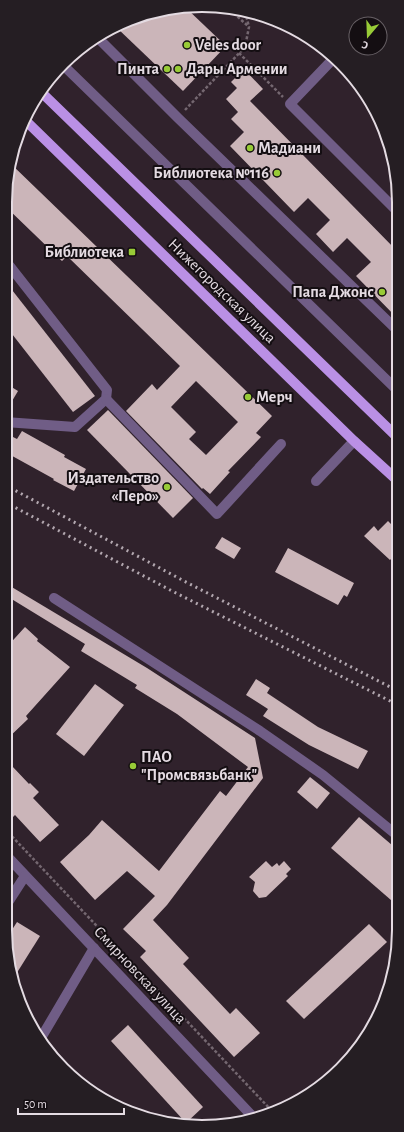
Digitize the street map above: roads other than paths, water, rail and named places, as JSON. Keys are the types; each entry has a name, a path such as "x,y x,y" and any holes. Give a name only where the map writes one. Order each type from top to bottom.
{"main road":[{"name":"Нижегородская улица","path":"44,95 392,432"},
{"name":"Нижегородская улица","path":"29,124 354,441 392,476"}],"street":[{"path":"101,41 178,118 392,325"},
{"path":"330,62 290,104 392,206"},
{"path":"67,69 392,385"},
{"path":"12,269 107,390 106,399 75,427 12,422"},
{"path":"106,399 217,514 281,444"},
{"path":"316,481 354,441"},
{"path":"54,598 260,731 323,775 392,831"},
{"name":"Смирновская улица","path":"12,862 250,1114"},
{"path":"12,897 25,876"},
{"path":"43,1035 94,948"}],"railway":[{"path":"12,489 184,581 392,688"},
{"path":"12,506 172,591 392,702"}],"place":[{"name":"Veles door","path":"187,45"},
{"name":"Пинта","path":"167,69"},
{"name":"Дары Армении","path":"178,69"},
{"name":"Мадиани","path":"250,148"},
{"name":"Библиотека №116","path":"277,173"},
{"name":"Библиотека","path":"132,252"},
{"name":"Папа Джонс","path":"382,292"},
{"name":"Мерч","path":"248,397"},
{"name":"Издательство «Перо»","path":"167,487"},
{"name":"ПАО \"Промсвязьбанк\"","path":"133,766"}]}
